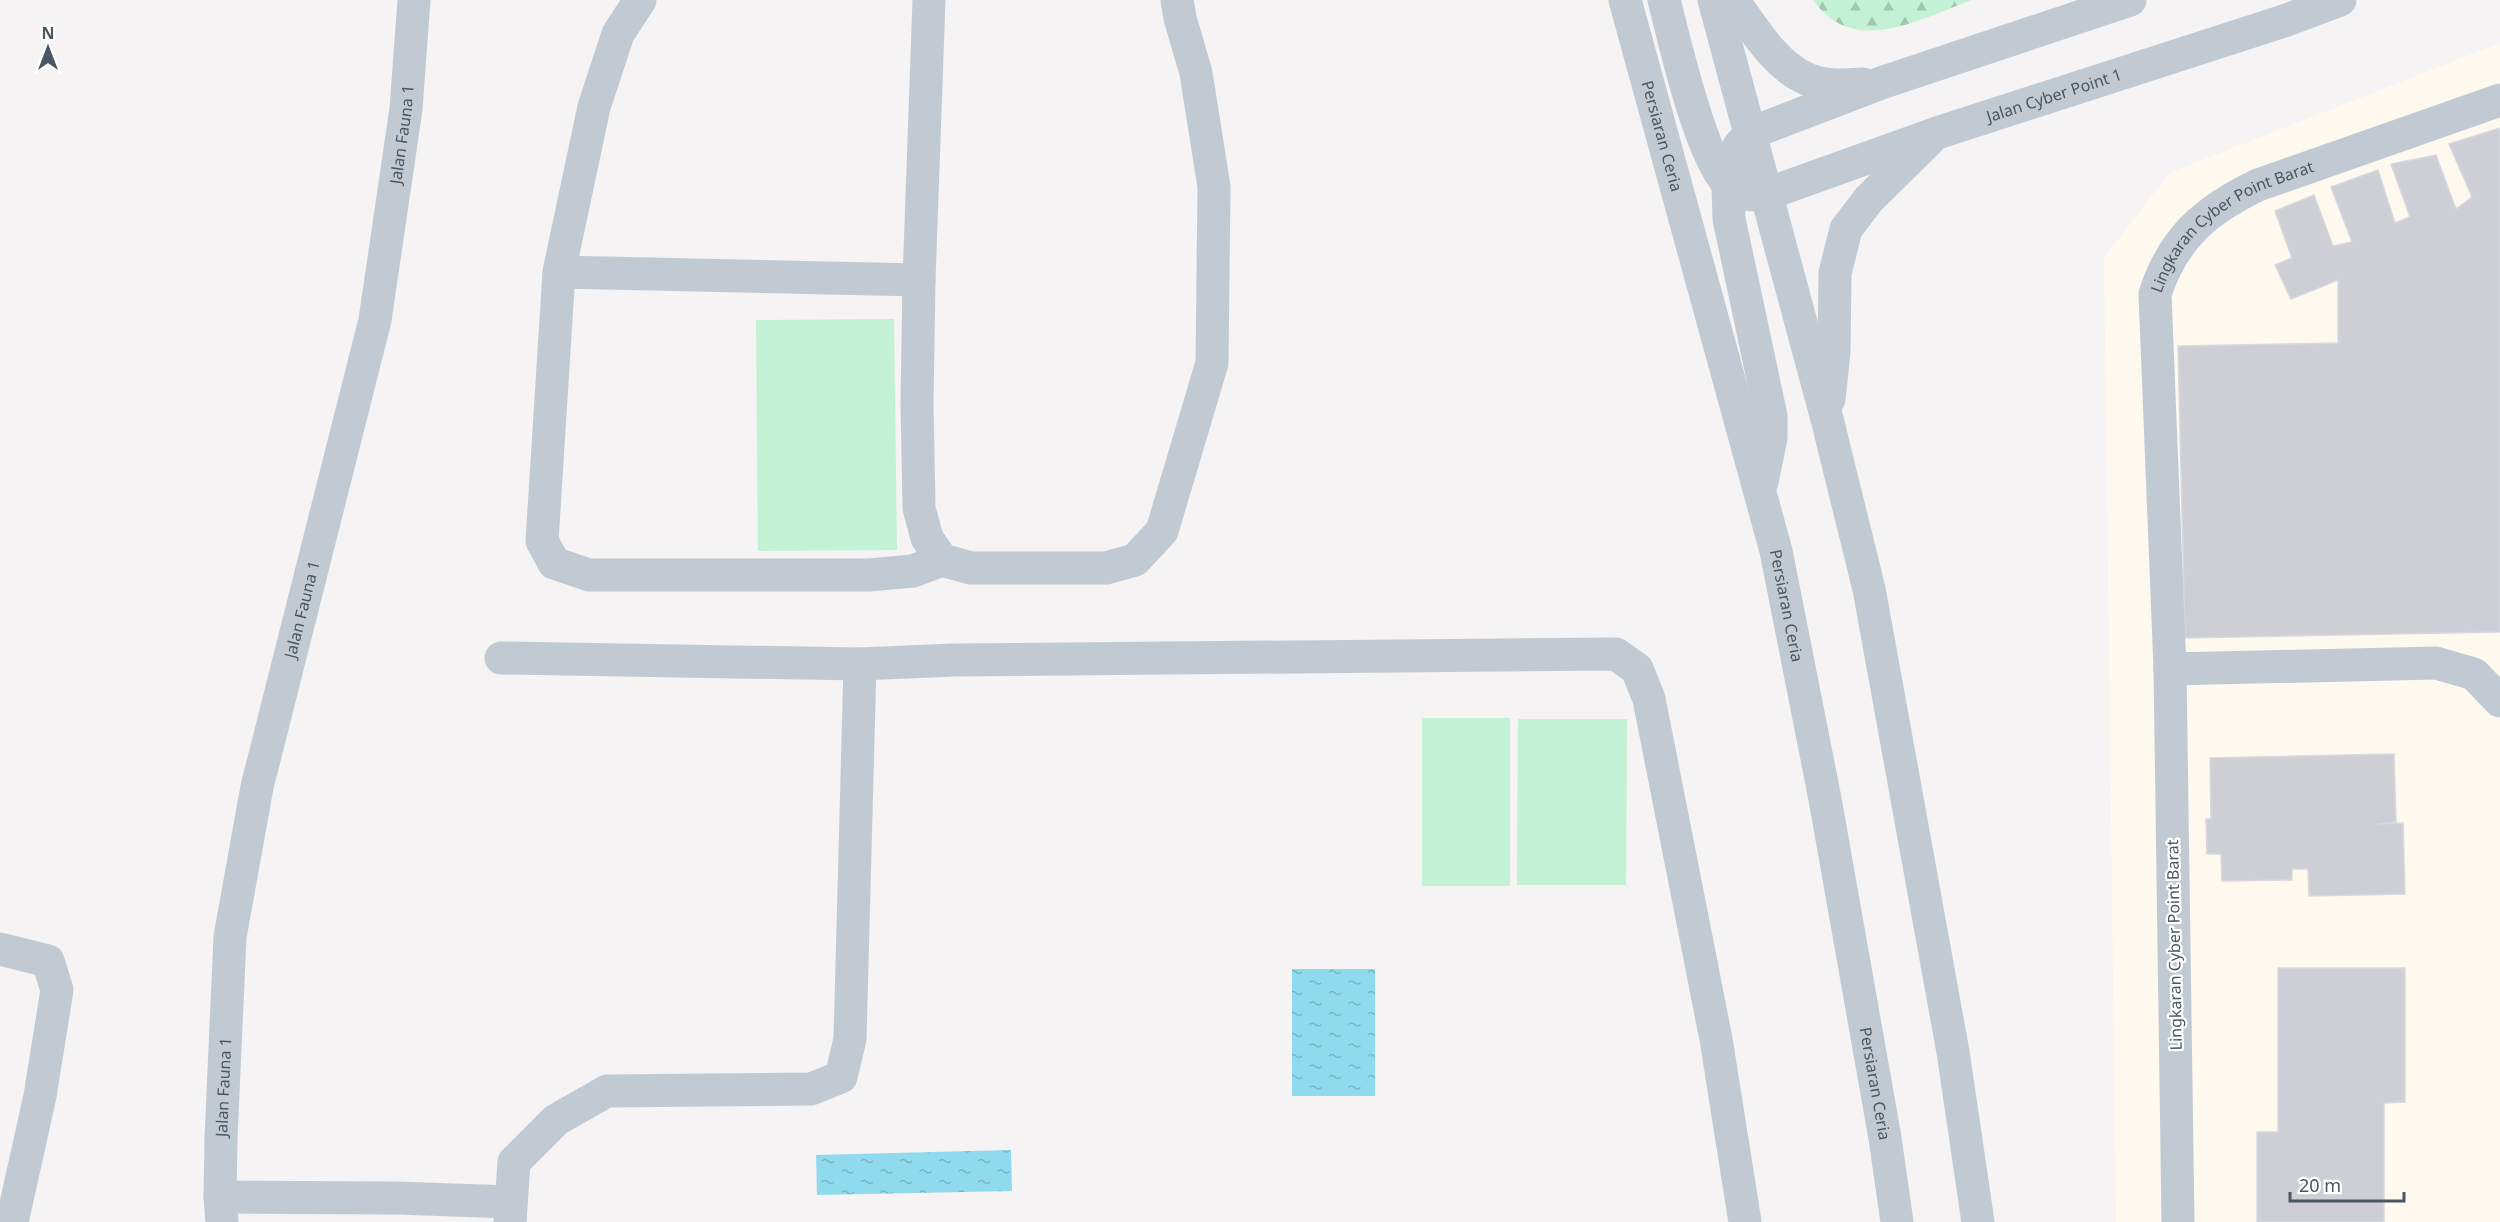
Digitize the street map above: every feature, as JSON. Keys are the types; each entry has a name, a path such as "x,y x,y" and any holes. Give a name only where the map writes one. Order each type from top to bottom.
{"street":[{"name":"Jalan Fauna 1","path":"221,1210 230,937 257,787 375,320 406,109 414,0"},
{"path":"640,0 618,34 594,107 559,272 542,541 554,563 589,575 869,575 913,571 942,560 971,568 1106,568 1135,560 1162,531 1212,363 1214,187 1196,73 1177,0"},
{"path":"929,0 919,280 917,403 919,508 927,538 942,560"},
{"name":"Persiaran Ceria","path":"1625,0 1776,551 1825,799 1885,1138 1897,1222"},
{"path":"1664,0 1692,108 1709,154 1728,185 1743,193 1767,194"},
{"path":"1714,0 1827,419 1871,601 1953,1052 1978,1222"},
{"path":"1733,0 1779,58 1808,80 1838,85 1881,83"},
{"path":"1760,489 1771,438 1771,416 1729,219 1728,185 1732,164 1739,146 1751,133 1881,83 2130,0"},
{"name":"Jalan Cyber Point 1","path":"1767,194 1936,133 2283,21 2340,0"},
{"name":"Lingkaran Cyber Point Barat","path":"2178,1222 2170,669 2155,294 2164,268 2183,240 2204,218 2225,201 2258,185 2500,100"},
{"path":"1827,419 1834,352 1835,273 1846,229 1869,199 1936,133"},
{"path":"559,272 919,280"},
{"path":"501,658 860,664 978,660 1616,654 1637,669 1650,699 1716,1039 1745,1222"},
{"path":"2170,669 2436,663 2474,674 2500,701"},
{"path":"221,1210 397,1198 511,1212 514,1162 556,1120 607,1091 811,1089 841,1077 850,1039 860,664"},
{"path":"0,949 48,961 57,990 40,1096 12,1222"}],"shaded area":[{"path":"2500,43 2500,1222 2116,1222 2104,258 2169,173"}],"green space":[{"path":"1813,0 1972,0 1909,24 1888,29 1867,30 1848,27 1829,17"},
{"path":"894,319 897,550 758,551 756,320"},
{"path":"1422,718 1510,718 1510,886 1422,886"},
{"path":"1518,719 1627,719 1626,885 1517,885"}],"water":[{"path":"1292,969 1375,969 1375,1096 1292,1096"},
{"path":"1011,1150 1012,1191 817,1195 816,1155"}],"building":[{"path":"2500,128 2500,632 2185,638 2178,346 2338,343 2338,280 2291,299 2275,265 2292,258 2275,211 2314,195 2333,246 2352,242 2331,187 2378,170 2395,223 2410,217 2391,164 2436,155 2456,209 2472,197 2449,144"},
{"path":"2394,754 2396,822 2377,824 2403,823 2405,894 2309,896 2308,869 2292,869 2292,880 2222,881 2221,854 2207,854 2206,819 2211,819 2210,758"},
{"path":"2278,968 2405,968 2405,1102 2384,1103 2384,1222 2257,1222 2257,1132 2278,1132"}]}
